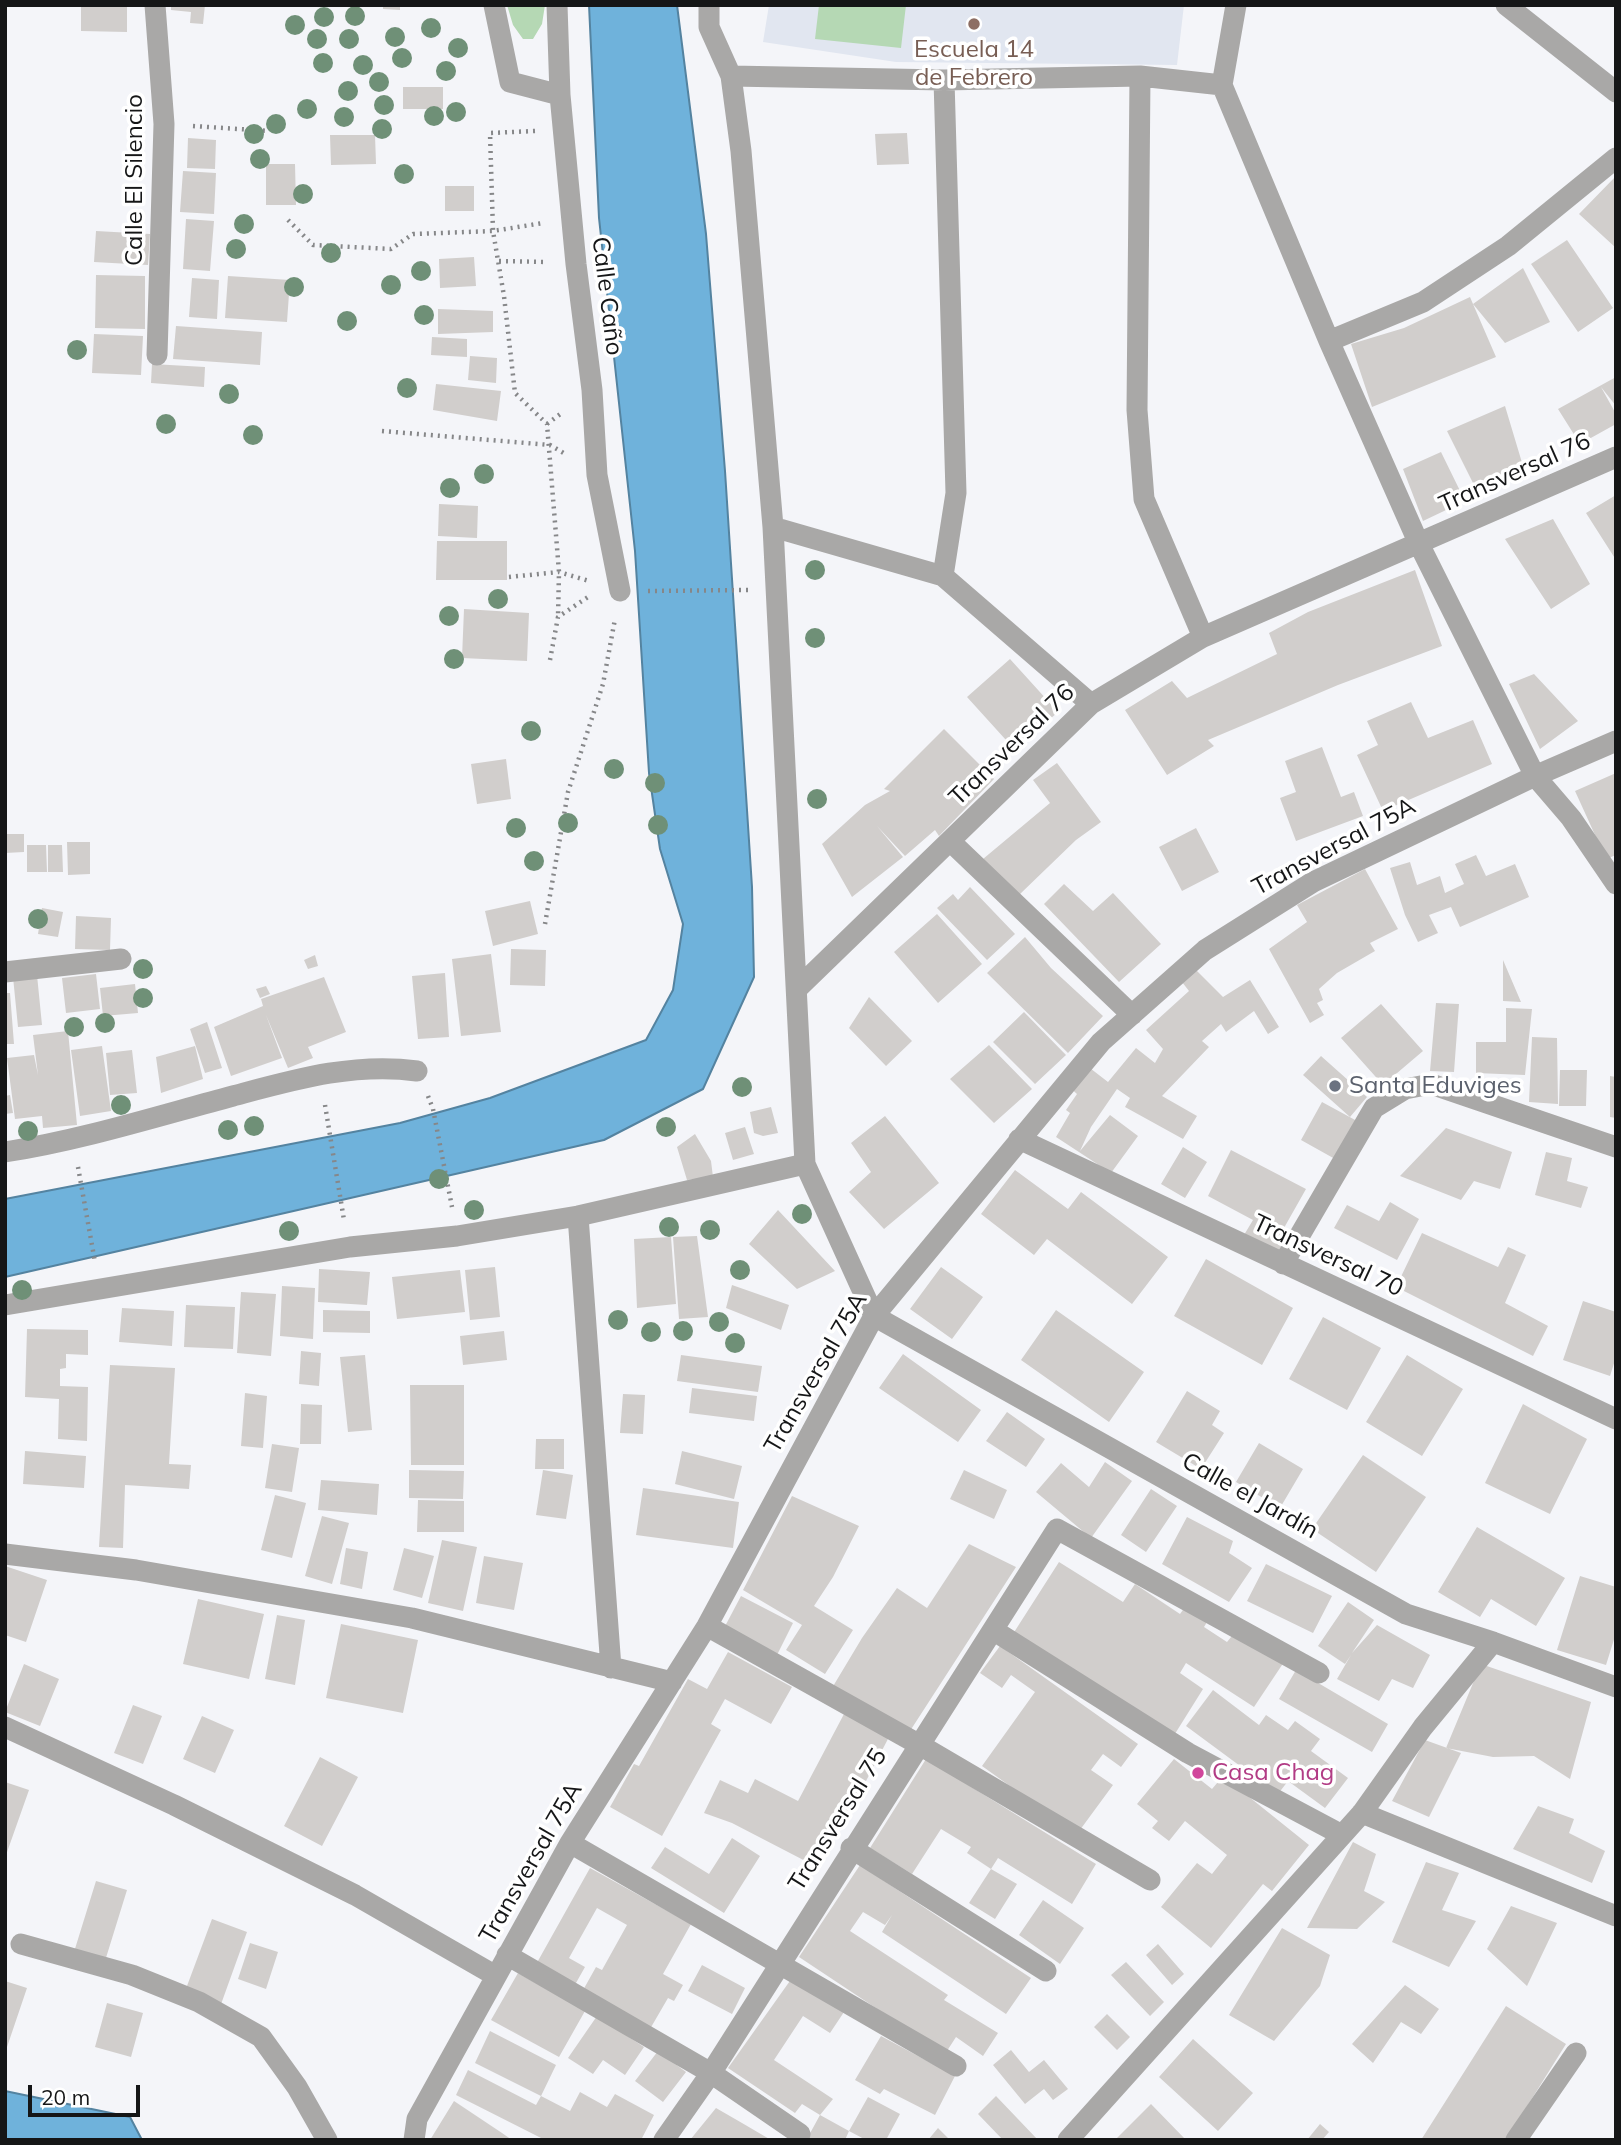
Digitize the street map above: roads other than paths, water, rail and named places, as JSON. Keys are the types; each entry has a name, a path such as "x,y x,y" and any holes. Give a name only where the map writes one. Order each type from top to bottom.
{"street":[{"name":"Calle El Silencio","path":"155,5 164,124 157,355"},
{"path":"494,5 510,82 560,95"},
{"name":"Calle Caño","path":"557,5 560,95 571,218 592,390 597,475 627,591"},
{"path":"709,5 709,27 731,76 741,152 773,527 805,1164 874,1316"},
{"path":"1236,5 1222,85 1329,341 1419,544 1535,776 1571,818 1616,884"},
{"path":"1506,5 1616,92"},
{"path":"731,76 944,80 1140,76 1222,85"},
{"path":"1140,76 1137,410 1144,499 1203,637"},
{"path":"943,576 956,493 944,80"},
{"path":"1329,341 1423,302 1508,246 1616,158"},
{"name":"Transversal 76","path":"798,988 1091,704 1203,637 1616,457"},
{"path":"773,527 943,576 1091,704"},
{"name":"Transversal 75A","path":"414,2140 417,2119 570,1843 707,1626 874,1316 1101,1042 1205,950 1312,882 1535,776 1616,741"},
{"path":"950,841 1132,1015"},
{"path":"5,972 121,959"},
{"path":"5,1152 43,1146 318,1073 400,1068 417,1071"},
{"path":"1283,1264 1374,1108 1405,1089 1431,1084 1616,1147"},
{"name":"Transversal 70","path":"1019,1139 1616,1419"},
{"path":"5,1305 350,1247 457,1236 578,1216 805,1164"},
{"path":"578,1216 611,1668"},
{"name":"Calle el Jardín","path":"874,1316 1406,1614 1493,1642 1616,1687"},
{"name":"Transversal 75","path":"664,2140 711,2073 851,1848 1057,1529 1319,1673"},
{"path":"5,1553 136,1570 412,1618 672,1682"},
{"path":"707,1626 918,1744 1150,1881"},
{"path":"993,1630 1188,1753 1342,1835"},
{"path":"1068,2140 1362,1813 1423,1727 1493,1642"},
{"path":"5,1727 174,1805 355,1895 496,1976"},
{"path":"1362,1813 1616,1916"},
{"path":"570,1843 956,2066"},
{"path":"851,1848 1046,1971"},
{"path":"21,1944 132,1975 199,2002 261,2037 297,2087 327,2140"},
{"path":"508,1955 711,2073 800,2134"},
{"path":"1516,2140 1576,2053"}],"water":[{"path":"589,5 677,5 706,234 725,471 752,887 754,977 703,1089 604,1140 5,1277 5,1199 400,1123 490,1098 646,1040 673,990 683,924 660,849 649,773 635,551 599,218"},
{"path":"5,2091 130,2117 142,2140 5,2140"}],"place":[{"name":"Escuela 14 de Febrero","path":"974,24"},
{"name":"Santa Eduviges","path":"1335,1086"},
{"name":"Casa Chag","path":"1198,1773"}]}
